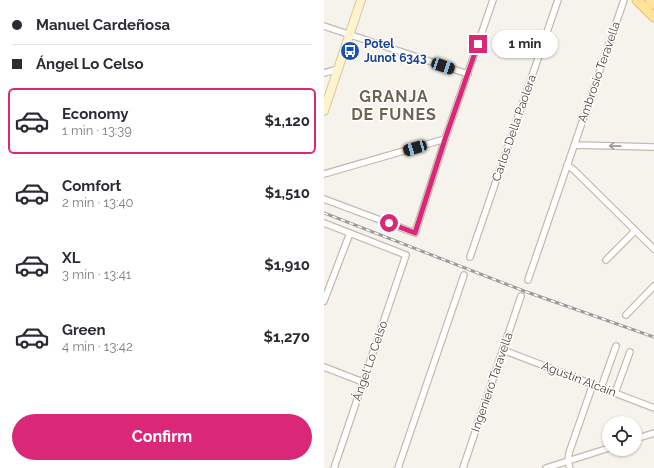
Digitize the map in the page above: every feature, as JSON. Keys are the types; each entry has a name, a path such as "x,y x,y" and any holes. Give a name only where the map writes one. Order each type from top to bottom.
{"main road":[{"path":"324,111 361,0"},
{"path":"637,0 654,17"},
{"path":"650,0 654,4"}],"street":[{"path":"324,198 415,233 445,139 493,0"},
{"name":"Carlos Della Paolera","path":"470,257 558,0"},
{"name":"Ambrosio Teravella","path":"575,145 624,0"},
{"path":"324,26 468,74"},
{"path":"324,73 338,69"},
{"path":"324,174 445,139"},
{"path":"528,280 575,145 654,147"},
{"path":"567,165 574,170 654,249"},
{"path":"324,223 350,233 324,301"},
{"path":"606,260 635,230"},
{"name":"Ángel Lo Celso","path":"334,468 406,255 350,233"},
{"path":"398,468 464,275"},
{"path":"626,316 654,286"},
{"name":"Ingeniero Taravella","path":"463,468 522,296"},
{"path":"601,388 616,346"},
{"name":"Agustín Alcain","path":"503,350 654,408"},
{"path":"615,393 630,352"},
{"path":"324,367 363,382"},
{"path":"570,468 568,461 569,453 593,384"},
{"path":"642,438 654,434"},
{"path":"546,468 602,450"}],"railway":[{"path":"324,213 524,291 654,337"}],"place":[{"name":"Potel Junot 6343","path":"350,51"}],"district":[{"name":"GRANJA DE FUNES","path":"394,105"}],"route":[{"path":"389,223 415,233 445,139 478,44"}]}
